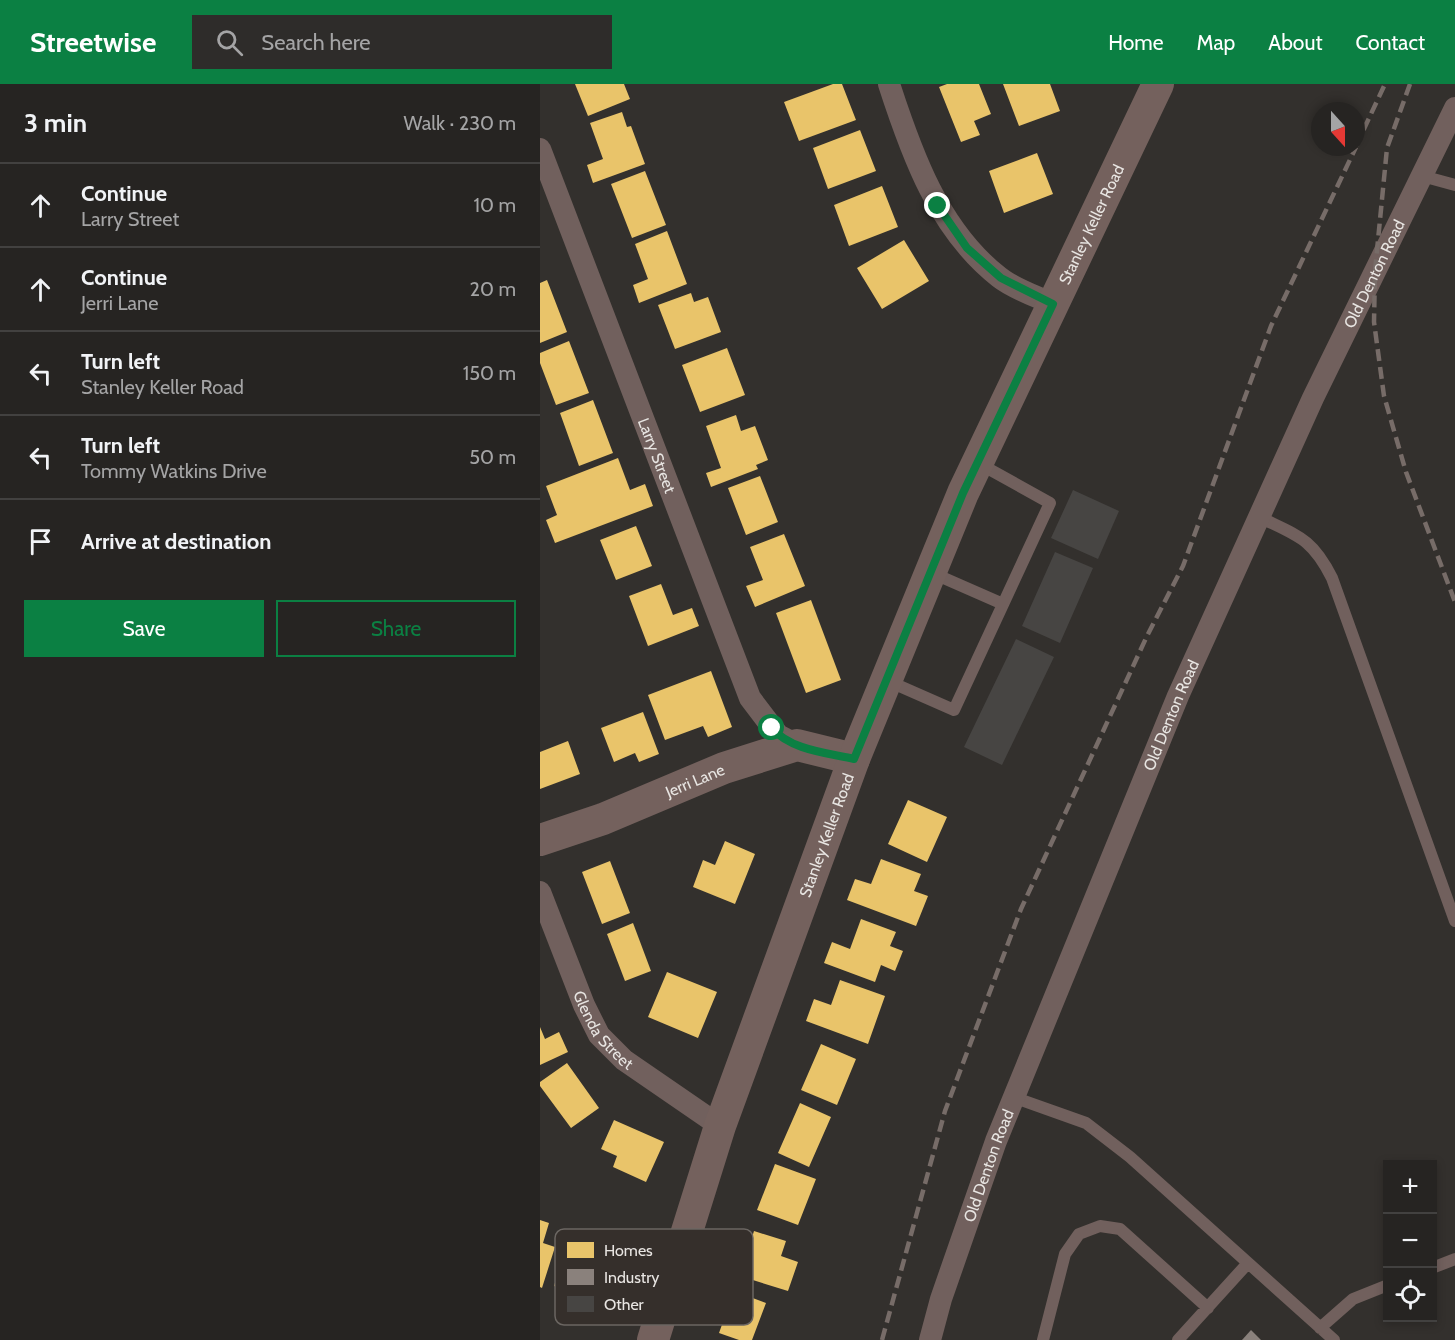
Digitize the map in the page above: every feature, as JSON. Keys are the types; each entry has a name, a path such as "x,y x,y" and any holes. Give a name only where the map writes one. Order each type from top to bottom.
{"street":[{"path":"889,84 907,140 938,206 967,248 1001,278 1053,304"},
{"name":"Stanley Keller Road","path":"688,1229 720,1126 854,759 930,573 977,462 1158,84"},
{"name":"Old Denton Road","path":"930,1340 941,1299 996,1141 1178,696 1313,398 1455,108"},
{"name":"Larry Street","path":"540,149 750,698 778,735 797,745"},
{"path":"797,745 854,759"},
{"name":"Jerri Lane","path":"540,840 603,819 724,768 797,745"},
{"name":"Glenda Street","path":"540,892 584,1005 599,1035 624,1060 720,1126"},
{"name":"Stanley Keller Road","path":"653,1340 658,1325"}],"lane":[{"path":"1422,176 1455,185"},
{"path":"886,681 954,710 1050,503 977,462"},
{"path":"1259,517 1305,540 1322,559 1332,578 1455,921"},
{"path":"930,573 1002,604"},
{"path":"1014,1097 1086,1123 1130,1157 1334,1340"},
{"path":"1043,1340 1065,1254 1079,1234 1100,1226 1120,1229 1208,1308"},
{"path":"1437,1266 1455,1259"},
{"path":"1178,1340 1248,1263"},
{"path":"1320,1328 1353,1299 1383,1288"}],"building: Homes":[{"path":"575,84 624,84 630,99 588,116"},
{"path":"833,84 842,84 856,120 799,141 784,102"},
{"path":"947,84 979,84 991,114 974,121 980,135 961,142 939,87"},
{"path":"1003,84 1050,84 1060,111 1019,126"},
{"path":"622,112 627,127 631,126 645,164 593,183 587,165 603,159 590,123"},
{"path":"860,130 876,171 828,189 813,148"},
{"path":"1037,153 1053,194 1004,213 989,171"},
{"path":"645,171 666,225 632,238 611,184"},
{"path":"882,186 898,227 849,246 834,205"},
{"path":"667,231 687,284 639,303 633,285 648,279 635,244"},
{"path":"904,240 929,281 882,309 857,268"},
{"path":"547,280 567,332 540,343 540,283"},
{"path":"691,293 694,302 708,297 721,332 675,349 658,305"},
{"path":"569,341 589,393 556,405 540,363 540,353"},
{"path":"727,348 745,395 700,412 682,365"},
{"path":"593,400 613,453 579,466 560,413"},
{"path":"736,415 741,431 755,426 768,460 756,465 758,469 711,487 706,473 721,468 706,426"},
{"path":"618,458 630,490 645,484 653,506 555,543 546,520 557,515 546,486"},
{"path":"760,476 778,522 746,535 728,488"},
{"path":"636,526 652,566 616,580 600,540"},
{"path":"784,534 805,586 755,607 746,586 763,580 750,547"},
{"path":"661,584 673,615 692,608 699,626 648,646 629,596"},
{"path":"811,600 841,680 806,693 776,613"},
{"path":"711,671 732,727 708,737 703,726 665,740 648,695"},
{"path":"643,712 659,754 639,762 635,753 614,762 601,728"},
{"path":"568,741 580,774 540,789 540,752"},
{"path":"908,800 947,817 927,862 888,844"},
{"path":"725,841 755,854 735,904 693,887 703,860 715,865"},
{"path":"881,859 921,874 914,891 928,896 916,926 847,900 855,879 871,884"},
{"path":"610,861 630,913 602,924 582,872"},
{"path":"861,919 896,932 890,946 903,951 895,971 881,965 875,982 824,963 832,942 850,949"},
{"path":"633,923 651,971 625,981 607,934"},
{"path":"667,972 717,992 698,1038 648,1017"},
{"path":"840,980 885,996 868,1044 806,1021 814,999 831,1005"},
{"path":"540,1027 545,1039 559,1032 568,1052 540,1065"},
{"path":"821,1044 856,1059 837,1105 801,1090"},
{"path":"567,1063 599,1108 571,1128 540,1086 540,1082"},
{"path":"800,1103 831,1117 809,1167 778,1153"},
{"path":"614,1120 664,1142 646,1182 613,1167 617,1156 601,1149"},
{"path":"775,1164 816,1179 798,1225 757,1210"},
{"path":"540,1220 549,1223 543,1243 555,1247 542,1288 540,1287"},
{"path":"754,1231 786,1241 781,1256 798,1262 788,1291 753,1280"},
{"path":"753,1298 766,1303 752,1340 739,1340 719,1333 722,1325 753,1325"}],"building: Industry":[{"path":"1251,1330 1261,1340 1242,1340"}],"building: Other":[{"path":"1073,490 1119,511 1098,559 1051,538"},
{"path":"1055,552 1093,568 1060,643 1022,626"},
{"path":"1016,639 1054,657 1002,765 964,747"}],"railway":[{"path":"1365,127 1385,84"},
{"path":"1410,84 1387,148 1375,271 1374,322 1384,396 1406,472 1455,602"},
{"path":"882,1340 945,1111 1021,909 1147,636 1183,566 1271,326 1352,156"}],"route":[{"path":"772,728 778,735 797,745 854,759 963,493 1053,304 1001,278 967,248 938,206"}]}
